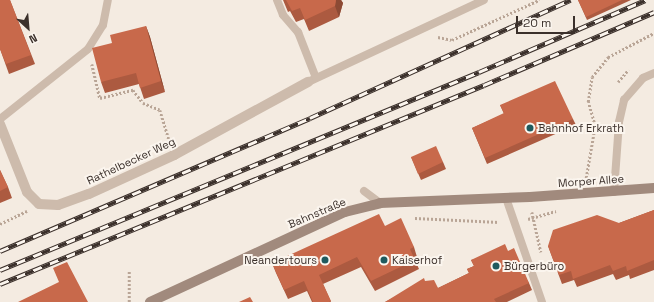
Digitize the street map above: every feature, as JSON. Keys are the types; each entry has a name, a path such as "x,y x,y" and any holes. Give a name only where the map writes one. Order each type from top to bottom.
{"street":[{"name":"Rathelbecker Weg","path":"39,204 58,205 89,194 174,155 312,80"},
{"path":"0,124 27,192 39,204"},
{"name":"Morper Allee","path":"530,197 654,188"},
{"name":"Bahnstraße","path":"150,302 161,300 345,212 380,203 530,197"}],"lane":[{"path":"0,119 88,49 103,25 108,0"},
{"path":"277,0 283,15 298,32 312,80 484,0"},
{"path":"614,192 619,122 624,100 639,83 654,73"},
{"path":"364,191 380,203"},
{"path":"506,198 542,302"}],"path":[{"path":"423,28 424,31 452,40 539,0"},
{"path":"583,194 595,126 588,102 592,77 608,57 654,33"},
{"path":"88,49 100,98 133,90 143,103 160,110 174,155"},
{"path":"530,197 533,219 542,257"},
{"path":"0,224 39,204"},
{"path":"411,217 491,223 533,219 559,210"},
{"path":"129,271 129,302"}],"building":[{"path":"0,0 10,0 31,55 6,64 0,49"},
{"path":"286,0 336,0 335,6 305,20 300,8 292,11"},
{"path":"578,0 622,0 586,17"},
{"path":"146,26 161,81 140,88 136,73 101,82 92,48 112,43 110,35"},
{"path":"555,81 573,119 485,158 472,128 504,113 500,105"},
{"path":"436,146 443,162 418,174 411,157"},
{"path":"0,170 8,187 0,191"},
{"path":"654,210 654,260 627,271 626,266 613,271 610,265 573,279 571,271 559,275 548,246 553,230 597,215 619,223"},
{"path":"379,214 385,226 401,218 414,247 410,249 415,260 371,281 357,257 319,275 331,301 329,302 313,302 304,281 284,290 272,263"},
{"path":"505,244 508,251 514,248 529,283 494,299 496,302 385,302 424,278 425,281 434,280 438,288 469,273 467,269 474,266 471,260"},
{"path":"67,262 88,302 18,302 59,282 53,268"},
{"path":"250,297 253,302 239,302"}],"railway":[{"path":"0,251 310,118 570,0"},
{"path":"0,270 479,72 645,0"},
{"path":"0,284 484,85 654,12"}],"place":[{"name":"Bahnhof Erkrath","path":"530,128"},
{"name":"Neandertours","path":"325,260"},
{"name":"Kaiserhof","path":"384,260"},
{"name":"Bürgerbüro","path":"496,266"}]}
